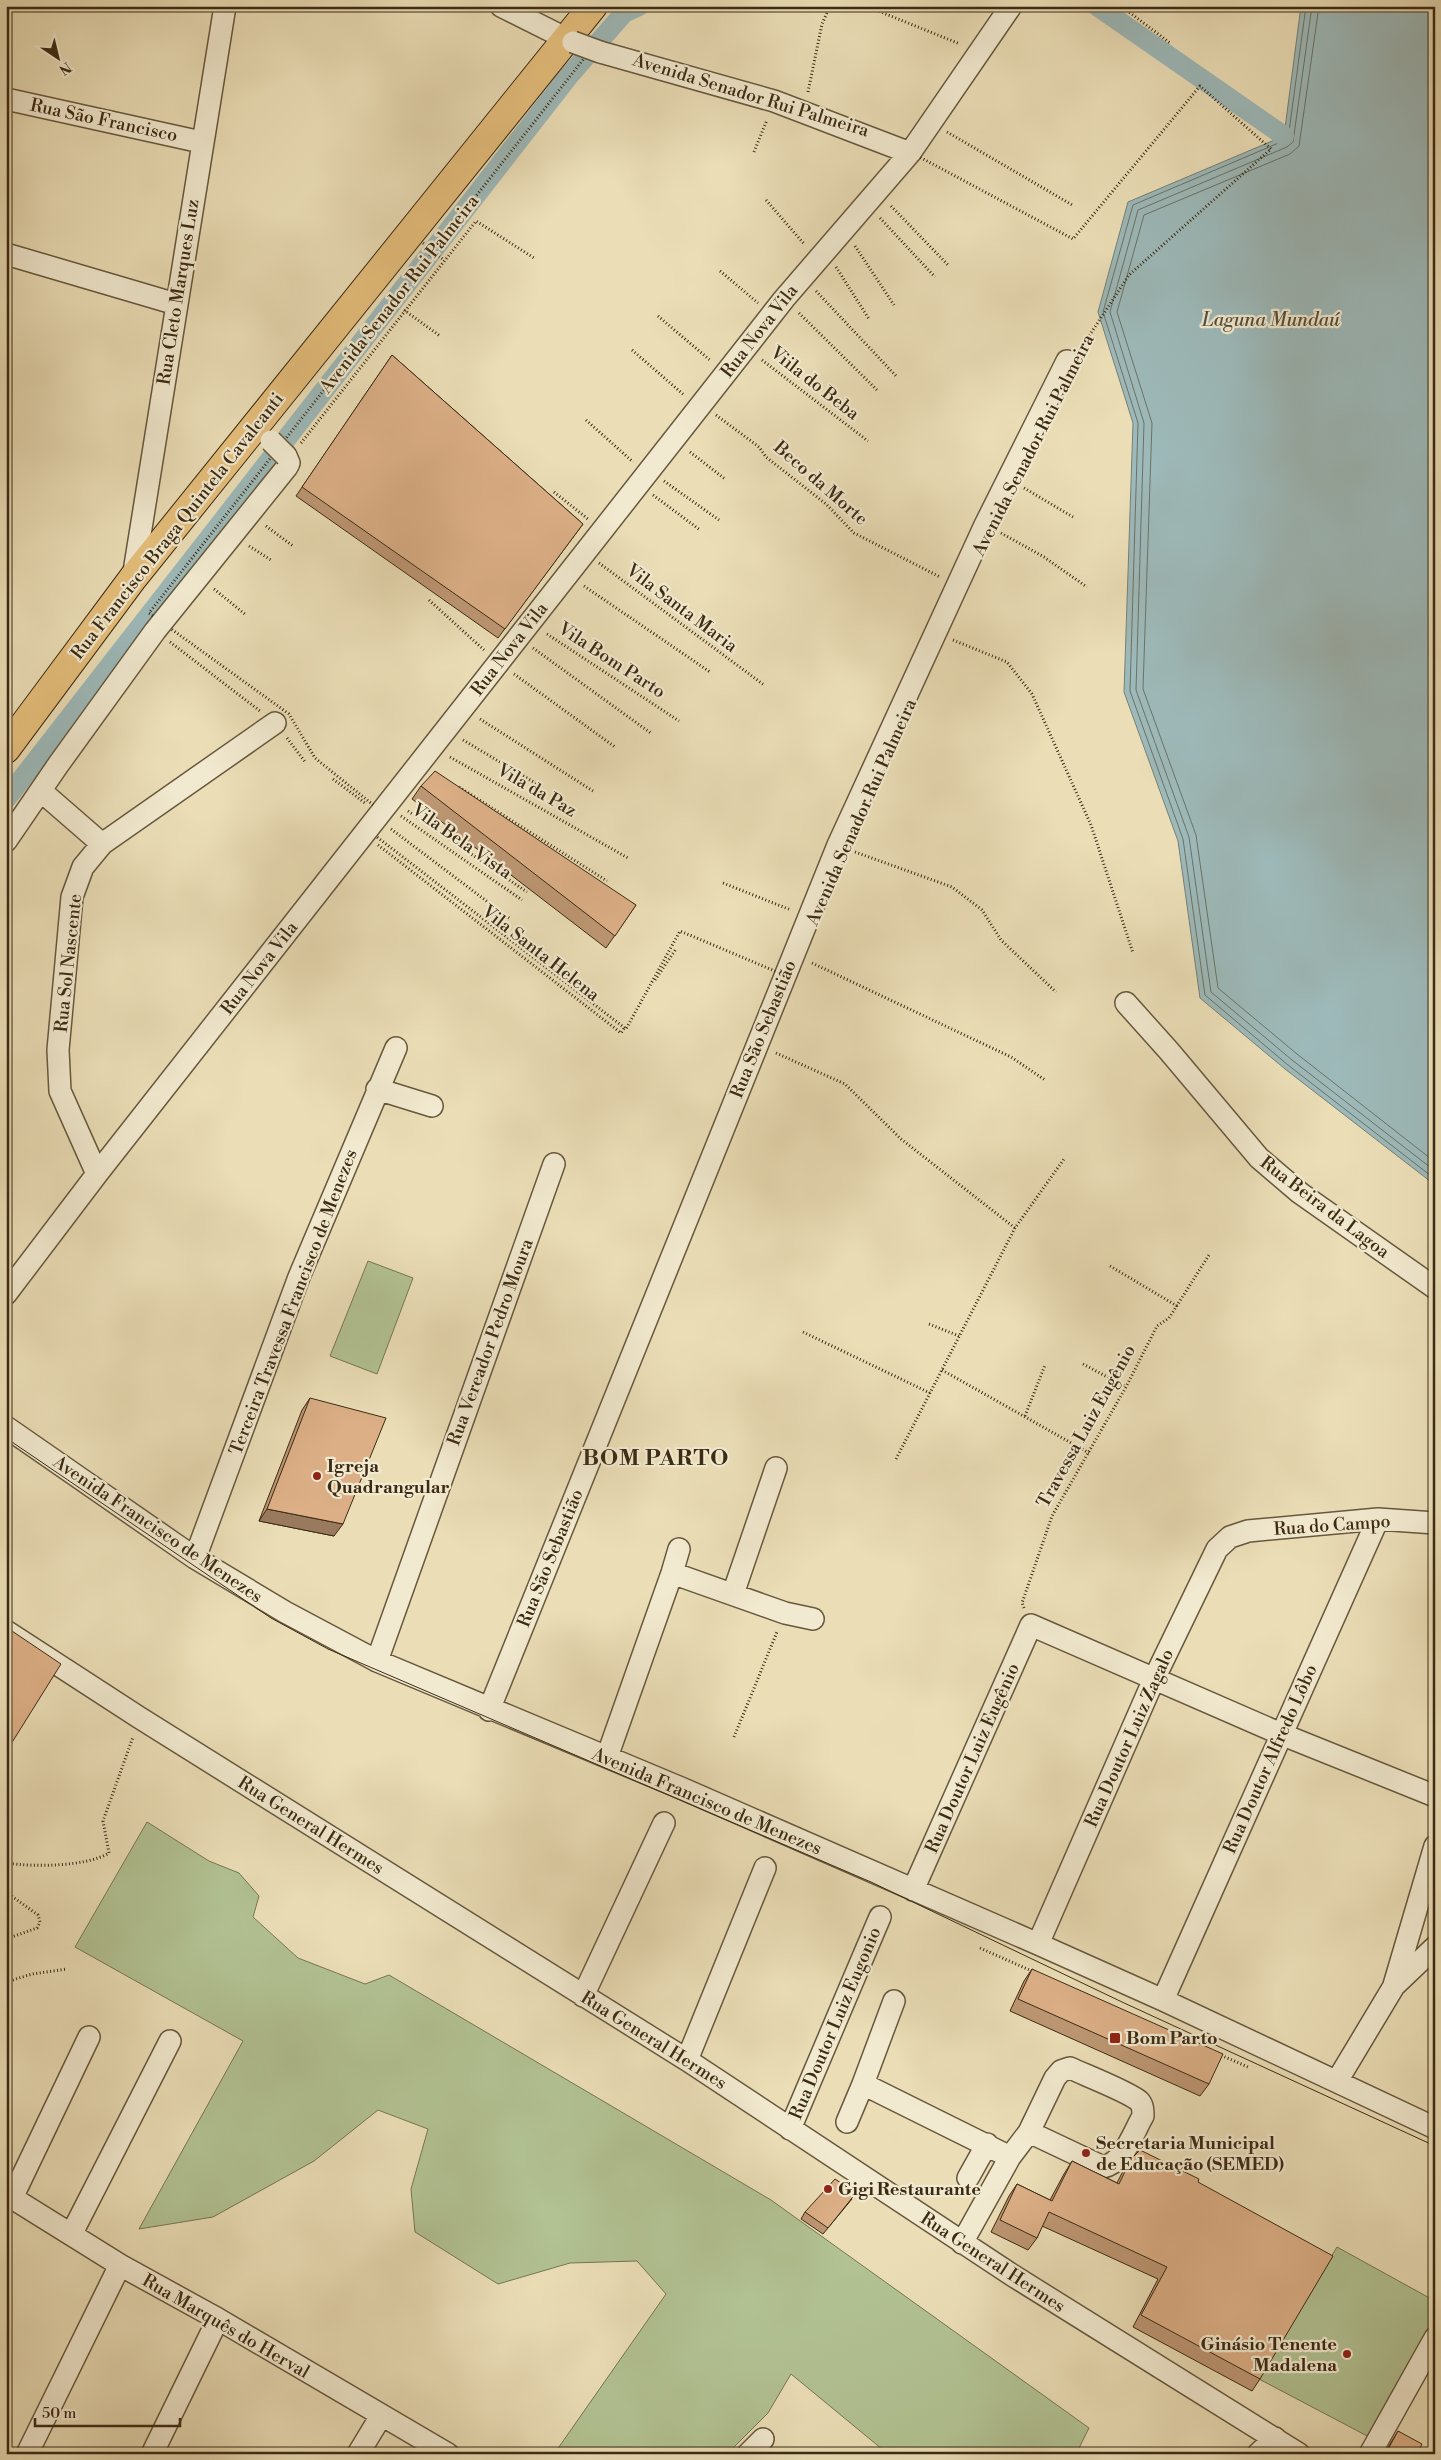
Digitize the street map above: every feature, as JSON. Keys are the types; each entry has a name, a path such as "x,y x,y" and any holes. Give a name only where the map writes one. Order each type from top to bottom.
{"main road":[{"name":"Avenida Senador Rui Palmeira","path":"351,306 569,40 593,6"},
{"name":"Rua Francisco Braga Quintela Cavalcanti","path":"6,749 133,578 275,445 351,306"}],"street":[{"name":"Rua Cleto Marques Luz","path":"133,578 225,6"},
{"path":"501,6 569,40 600,52 771,109 806,102 910,153"},
{"name":"Rua Nova Vila","path":"6,1294 97,1174 802,276 910,153 1011,6"},
{"name":"Rua São Francisco","path":"6,99 202,142"},
{"path":"6,254 176,304"},
{"name":"Rua São Sebastião","path":"489,1710 757,1044 802,958 810,917 838,845 959,585 985,524 1067,361"},
{"path":"6,841 155,630 287,467 275,445"},
{"name":"Rua Sol Nascente","path":"97,1174 60,1091 58,1050 72,897 83,867 102,844 275,723"},
{"path":"41,791 102,844"},
{"name":"Rua Beira da Lagoa","path":"1126,1003 1259,1158 1300,1193 1435,1288"},
{"name":"Terceira Travessa Francisco de Menezes","path":"195,1558 299,1277 396,1048"},
{"path":"377,1090 432,1106"},
{"name":"Rua Vereador Pedro Moura","path":"377,1661 554,1164"},
{"name":"Avenida Francisco de Menezes","path":"6,1427 195,1558 285,1612 377,1661 489,1710 607,1757 1038,1944 1163,2000 1435,2128"},
{"path":"733,1594 776,1468"},
{"name":"Rua do Campo","path":"1230,1537 1248,1531 1378,1519 1435,1524"},
{"name":"Rua Doutor Alfredo Lôbo","path":"1163,2000 1378,1519"},
{"name":"Rua Doutor Luiz Zagalo","path":"1038,1944 1154,1679 1216,1549 1230,1537"},
{"path":"607,1757 679,1549"},
{"path":"672,1573 785,1612 813,1619"},
{"path":"1031,1626 1282,1734 1435,1796"},
{"name":"Rua Doutor Luiz Eugênio","path":"913,1890 1031,1626"},
{"name":"Rua General Hermes","path":"6,1631 140,1718 687,2060 962,2243 1299,2454"},
{"path":"583,1996 664,1823"},
{"path":"1337,2081 1394,1986 1435,1846"},
{"path":"687,2060 765,1868"},
{"name":"Rua Doutor Luiz Eugonio","path":"790,2129 880,1917"},
{"path":"1394,1986 1435,1947"},
{"path":"847,2122 894,2001"},
{"path":"12,2192 89,2037"},
{"path":"76,2226 170,2041"},
{"path":"962,2243 1010,2158 1028,2132 1055,2078 1061,2071 1070,2068 1140,2101 1143,2109 1143,2116 1117,2161 1109,2166 1103,2167 1028,2132"},
{"path":"863,2084 987,2144 1010,2158"},
{"path":"968,2178 987,2144"},
{"name":"Rua Marquês do Herval","path":"12,2192 76,2226 120,2265 218,2319 448,2454"},
{"path":"26,2454 120,2265"},
{"path":"152,2454 218,2319"},
{"path":"1370,2454 1435,2338"},
{"path":"358,2454 381,2416"},
{"path":"1258,2454 1275,2438"}],"path":[{"path":"806,102 822,24 830,6"},
{"path":"866,6 981,52"},
{"path":"1121,6 1170,43"},
{"name":"Avenida Senador Rui Palmeira","path":"593,47 869,130 1073,239 1200,86 1271,149 1128,275 1076,356 959,585 789,977 680,931 626,1029 364,827 377,808 315,758 289,714 148,613 593,47"},
{"path":"754,152 771,109"},
{"path":"932,123 1074,206"},
{"path":"871,197 948,265"},
{"path":"871,197 936,277"},
{"path":"766,200 821,255 869,319"},
{"name":"Avenida Senador Rui Palmeira","path":"275,445 404,310 476,221 534,258"},
{"path":"844,229 894,305"},
{"path":"423,243 444,260"},
{"path":"720,271 778,307 877,390"},
{"path":"802,276 897,377"},
{"path":"404,310 440,336"},
{"path":"658,316 726,373"},
{"name":"Viila do Beba","path":"746,347 868,442"},
{"name":"Beco da Morte","path":"632,350 700,406 759,447 766,457 826,504 854,533 959,585"},
{"path":"586,420 700,530"},
{"path":"673,440 726,479"},
{"path":"645,476 719,520"},
{"path":"1008,478 1072,518"},
{"path":"554,492 603,530"},
{"path":"250,513 293,546"},
{"path":"985,524 1044,557 1087,587"},
{"path":"231,536 271,560"},
{"name":"Vila Santa Maria","path":"585,552 764,685"},
{"path":"567,575 710,672"},
{"path":"198,576 246,615"},
{"path":"429,600 498,663 615,747"},
{"path":"155,630 275,723 306,763"},
{"path":"524,630 652,734"},
{"name":"Vila Bom Parto","path":"524,630 679,721"},
{"path":"937,632 1007,662 1032,694 1091,825 1132,953"},
{"path":"463,708 593,791"},
{"path":"446,730 542,787"},
{"name":"Vila da Paz","path":"432,747 628,858"},
{"path":"333,779 510,918"},
{"path":"453,783 607,881"},
{"name":"Vila Bela Vista","path":"379,814 527,892"},
{"name":"Vila Bela Vista","path":"379,814 522,900"},
{"name":"Vila Santa Helena","path":"379,814 621,1033 676,949"},
{"path":"838,845 952,887 982,910 1002,940 1056,992"},
{"path":"723,883 810,917"},
{"path":"802,958 1011,1057 1045,1080"},
{"path":"757,1044 845,1084 901,1139 1015,1228"},
{"path":"896,1459 1015,1228 1064,1160"},
{"name":"Travessa Luiz Eugênio","path":"1031,1626 1022,1603 1049,1524 1126,1387 1157,1326 1169,1318 1209,1255"},
{"path":"1110,1266 1177,1306"},
{"path":"930,1324 959,1336"},
{"path":"803,1332 930,1393"},
{"path":"1083,1364 1126,1387"},
{"path":"1024,1416 1045,1365"},
{"path":"942,1370 1089,1453"},
{"path":"734,1737 785,1612"},
{"path":"6,1863 24,1866 97,1860 109,1853 103,1821 140,1718"},
{"path":"6,1892 38,1915 40,1922 37,1928 6,1939"},
{"path":"980,1948 1042,1976"},
{"path":"6,1982 32,1974 67,1969"},
{"path":"1212,2051 1248,2067"}],"green space":[{"path":"368,1261 413,1278 377,1374 330,1356"},
{"path":"147,1822 209,1861 239,1873 259,1896 253,1917 298,1958 365,1984 389,1975 771,2200 1089,2428 1076,2454 888,2454 791,2374 768,2413 727,2454 554,2454 666,2294 637,2261 570,2263 498,2284 415,2232 411,2189 428,2129 378,2110 314,2161 213,2217 139,2229 243,2041 75,1947"},
{"name":"Ginásio Tenente Madalena","path":"1337,2247 1435,2301 1435,2328 1371,2438 1259,2379"}],"water":[{"name":"Laguna Mundaú","path":"1301,6 1435,6 1435,1185 1285,1069 1200,998 1178,841 1124,692 1133,423 1098,312 1128,202 1284,136"}],"building":[{"path":"392,355 583,524 505,629 302,487"},
{"path":"435,771 636,905 615,936 421,786"},
{"name":"Igreja Quadrangular","path":"310,1398 386,1418 343,1524 267,1509"},
{"path":"6,1627 61,1664 6,1752"},
{"path":"1032,1969 1223,2054 1209,2084 1018,1999"},
{"path":"1140,2150 1199,2179 1198,2182 1333,2256 1260,2379 1141,2315 1167,2267 1049,2212 1037,2238 1000,2220 1017,2184 1052,2201 1072,2161 1119,2184 1131,2159"},
{"path":"835,2179 856,2193 828,2228 805,2212"},
{"path":"1398,2431 1422,2444 1417,2454 1393,2454 1387,2451"}],"waterway":[{"path":"6,799 568,77 624,13 639,6"},
{"path":"1097,6 1284,136"}],"tram line":[{"path":"6,1438 271,1618 328,1649 871,1882 1122,2002 1435,2146"}],"place":[{"name":"Igreja Quadrangular","path":"317,1476"},
{"name":"Bom Parto","path":"1115,2038"},
{"name":"Secretaria Municipal de Educação (SEMED)","path":"1086,2153"},
{"name":"Gigi Restaurante","path":"828,2189"},
{"name":"Ginásio Tenente Madalena","path":"1347,2354"}],"district":[{"name":"BOM PARTO","path":"656,1457"}]}
